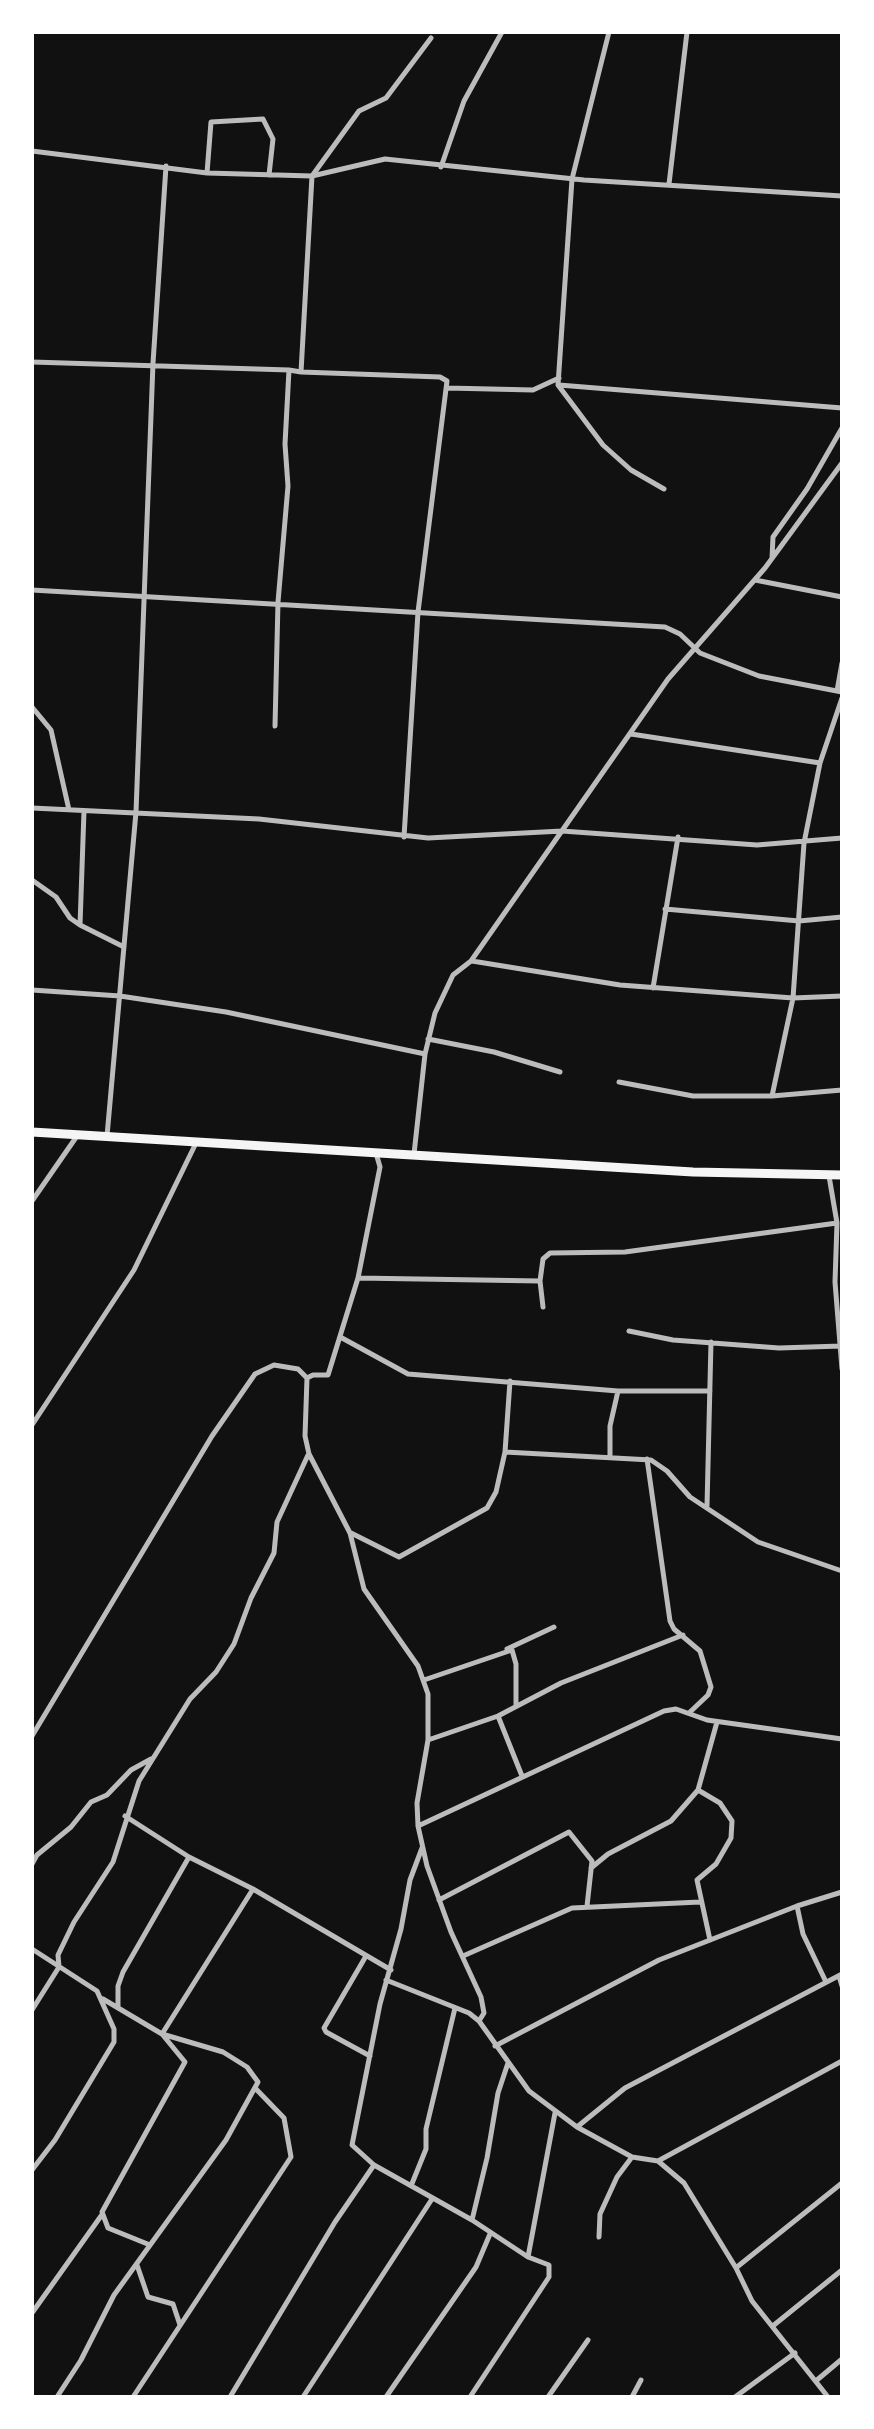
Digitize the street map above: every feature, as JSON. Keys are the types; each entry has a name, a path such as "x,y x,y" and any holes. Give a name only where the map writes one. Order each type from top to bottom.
{"highway":[{"path":"32,1132 693,1172 842,1175"}],"street":[{"path":"441,167 468,92 502,32"},
{"path":"609,32 572,179 559,381 603,445 631,470 664,489"},
{"path":"669,184 687,32"},
{"path":"301,372 312,176 359,111 386,98 431,38"},
{"path":"207,173 211,122 263,119 273,139 269,175"},
{"path":"32,151 207,173 312,176 385,159 572,179 842,196"},
{"path":"107,1136 136,812 153,363 166,166"},
{"path":"32,362 153,363 440,377 447,381 418,612 404,837"},
{"path":"275,726 278,602 288,486 285,444 289,370"},
{"path":"447,388 533,390 559,381 842,408"},
{"path":"772,559 773,537 807,489 842,428"},
{"path":"414,1154 428,1039 453,975 471,961 668,679 772,559 842,463"},
{"path":"755,580 842,597"},
{"path":"32,590 665,627 696,647 700,653 759,676 840,691 842,663"},
{"path":"772,1096 793,998 804,843 820,763 842,698"},
{"path":"32,707 51,730 69,810"},
{"path":"630,734 820,763"},
{"path":"32,808 259,819 404,837 562,831 757,845 842,838"},
{"path":"80,925 84,811"},
{"path":"653,988 678,837"},
{"path":"32,880 56,897 70,918 124,947"},
{"path":"665,909 799,921 842,917"},
{"path":"471,961 653,988 793,998 842,996"},
{"path":"32,990 120,996 226,1012 425,1054"},
{"path":"428,1039 494,1052 560,1072"},
{"path":"619,1082 693,1096 772,1096 842,1090"},
{"path":"32,1201 78,1135"},
{"path":"32,1425 134,1270 197,1142"},
{"path":"307,1378 328,1375 342,1338 358,1278 380,1167 375,1152"},
{"path":"829,1176 837,1223 835,1282 842,1369"},
{"path":"543,1307 540,1281 543,1259 550,1253 625,1252 837,1223"},
{"path":"358,1278 540,1281"},
{"path":"629,1331 673,1340 779,1348 841,1346"},
{"path":"342,1338 408,1374 618,1391 710,1391"},
{"path":"707,1506 711,1342"},
{"path":"32,1736 200,1454 255,1374 268,1366 298,1369 307,1378 305,1436 309,1454 350,1533 364,1589 405,1645 424,1680 428,1740 417,1803 418,1826 439,1900 481,1997 484,2013 479,2021"},
{"path":"350,1533 380,1544 392,1554 406,1555 487,1508 496,1492 505,1452 510,1381"},
{"path":"610,1455 610,1426 618,1391"},
{"path":"505,1452 647,1459 667,1471 690,1497 758,1542 842,1571"},
{"path":"32,2010 59,1967 58,1955 74,1922 113,1862 125,1831 125,1816 152,1758 190,1699 216,1672 234,1644 251,1598 274,1553 277,1522 309,1454"},
{"path":"647,1459 670,1621 700,1651 711,1687 708,1695 689,1713"},
{"path":"424,1680 554,1627"},
{"path":"428,1740 498,1716 620,1658 683,1635"},
{"path":"506,1649 512,1650 516,1664 516,1706"},
{"path":"418,1826 664,1711 676,1709 717,1722 842,1739"},
{"path":"498,1716 522,1776"},
{"path":"591,1868 608,1854 671,1821 698,1790 717,1722"},
{"path":"32,1864 37,1855 71,1827 91,1802 107,1795 131,1770 152,1758"},
{"path":"698,1790 720,1803 732,1821 731,1838 716,1864 697,1880 710,1940"},
{"path":"125,1816 189,1857 253,1889 391,1970"},
{"path":"439,1900 566,1832 572,1833 588,1854 591,1868 587,1906"},
{"path":"422,1848 410,1880 391,1970 386,1980 352,2145 374,2165 472,2220 528,2257 549,2265 549,2277 470,2397"},
{"path":"118,2006 118,1986 123,1972 189,1857"},
{"path":"162,2034 253,1889"},
{"path":"495,2046 569,2010 638,1969 797,1906 842,1892"},
{"path":"463,1956 559,1912 587,1906 633,1907 700,1902"},
{"path":"797,1906 803,1934 826,1982"},
{"path":"32,1949 97,1991 111,2016 114,2042 55,2140 32,2170"},
{"path":"366,1956 324,2028 370,2057"},
{"path":"577,2127 625,2088 841,1975 842,1986"},
{"path":"386,1980 479,2021 529,2091 555,2113 632,2157 658,2161 684,2183 736,2268 752,2301 828,2397"},
{"path":"57,2397 76,2369 114,2295 226,2140 258,2082 254,2074 223,2052 162,2034 103,1999"},
{"path":"411,2186 426,2149 426,2129 455,2008"},
{"path":"32,2313 101,2216 185,2062 162,2034"},
{"path":"658,2161 842,2061"},
{"path":"472,2220 498,2093 508,2063"},
{"path":"133,2397 291,2157 284,2118 256,2089"},
{"path":"528,2257 555,2113"},
{"path":"599,2237 600,2214 617,2177 632,2157"},
{"path":"230,2397 335,2222 374,2165"},
{"path":"736,2268 842,2183"},
{"path":"303,2397 432,2199"},
{"path":"101,2216 108,2228 150,2245"},
{"path":"386,2397 476,2267 490,2234"},
{"path":"137,2265 148,2297 173,2304 180,2325"},
{"path":"774,2325 842,2270"},
{"path":"548,2397 588,2340"},
{"path":"735,2397 795,2353"},
{"path":"817,2380 842,2359"},
{"path":"632,2397 641,2380"}]}
